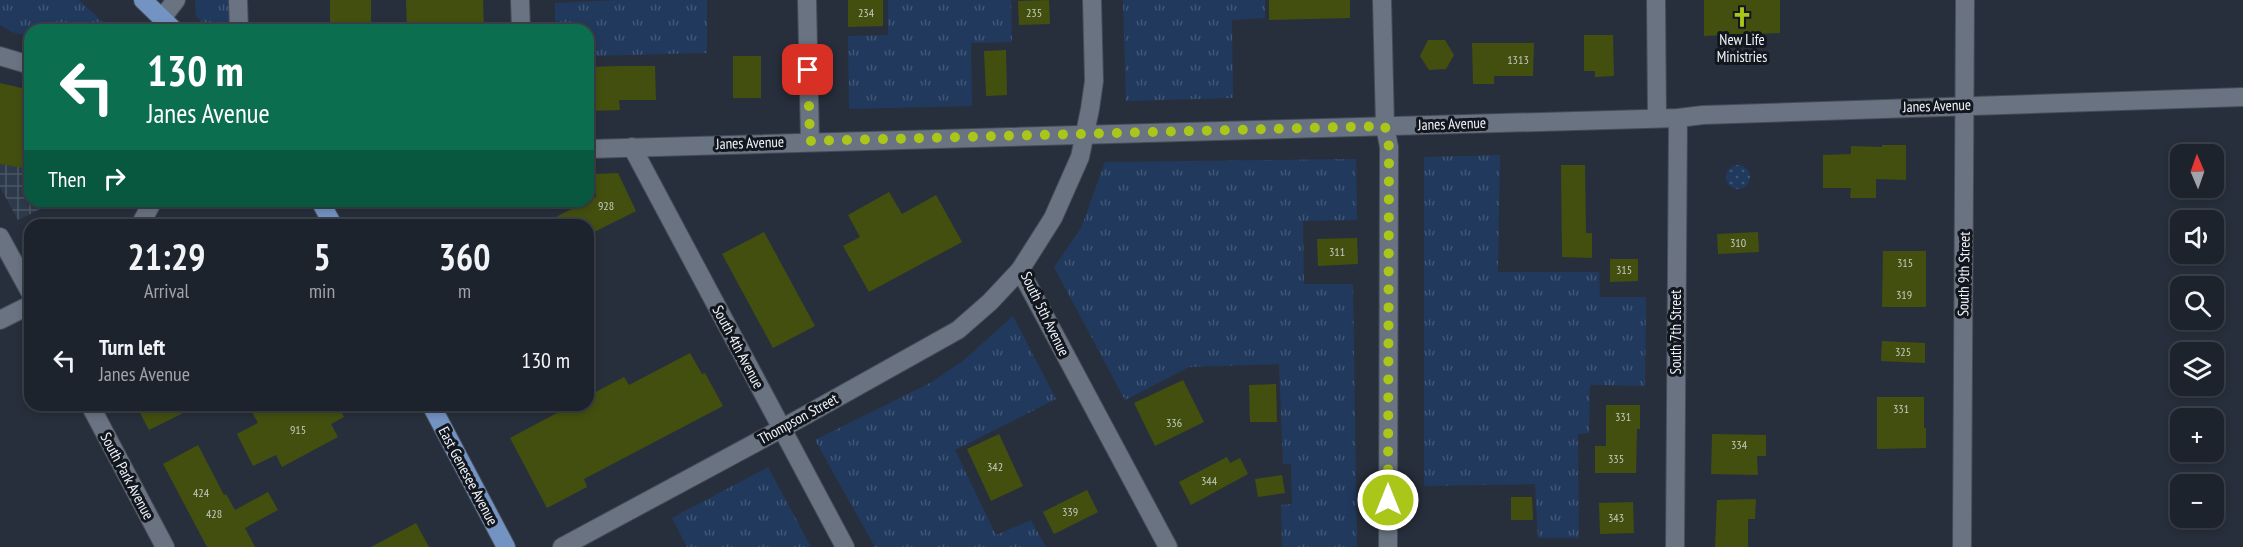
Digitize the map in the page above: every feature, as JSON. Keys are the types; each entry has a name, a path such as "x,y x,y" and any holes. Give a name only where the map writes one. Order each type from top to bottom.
{"main road":[{"path":"143,0 168,24"},
{"name":"East Genesee Avenue","path":"434,411 506,547"}],"street":[{"path":"168,24 176,0"},
{"path":"238,0 239,24"},
{"path":"520,0 521,24"},
{"path":"807,0 810,141"},
{"name":"South 5th Avenue","path":"1092,0 1094,81 1080,157 1053,218 1020,270 1168,547"},
{"path":"1382,0 1385,126 1389,147 1388,547"},
{"path":"1656,0 1657,117"},
{"name":"South 9th Street","path":"1962,547 1965,0"},
{"path":"0,56 24,63"},
{"name":"Janes Avenue","path":"594,149 1678,118 1703,115 1966,105 2243,97"},
{"name":"South 7th Street","path":"1676,547 1678,118"},
{"name":"South 4th Avenue","path":"632,147 845,547"},
{"path":"0,237 24,281"},
{"name":"Thompson Street","path":"562,547 958,330 990,302 1020,270"},
{"path":"0,320 24,308"},
{"name":"South Park Avenue","path":"93,411 165,547"}],"shaded area":[{"path":"23,163 24,207 44,207 18,220 0,187 0,164 19,167"}],"green space":[{"path":"0,0 79,0 105,24 24,24 24,35 12,32 0,25"},
{"path":"195,0 231,0 231,24 203,24 196,16"},
{"path":"707,0 707,53 594,56 594,24 555,24 555,3"},
{"path":"888,0 1011,0 1012,42 971,43 972,106 849,109 848,36 888,35"},
{"path":"1123,0 1265,0 1265,18 1232,20 1233,98 1126,101"},
{"path":"1500,155 1498,272 1599,272 1600,297 1646,297 1645,386 1590,385 1589,433 1578,434 1579,538 1538,538 1535,484 1424,486 1424,157"},
{"path":"1356,159 1357,220 1303,221 1304,284 1353,284 1357,547 1282,547 1281,505 1292,504 1291,464 1283,464 1279,364 1189,367 1125,400 1054,267 1081,228 1105,162"},
{"path":"1738,165 1746,169 1750,177 1746,185 1738,189 1730,185 1726,177 1730,169"},
{"path":"1013,316 1056,399 955,450 996,535 1031,520 1046,547 875,547 815,440 930,383 964,360"},
{"path":"768,467 811,547 687,547 672,518"}],"building":[{"path":"330,0 371,0 371,24 330,24"},
{"path":"406,0 483,0 484,24 407,24"},
{"path":"848,0 883,0 883,26 848,27"},
{"path":"1049,0 1050,24 1019,25 1018,1"},
{"path":"1269,0 1350,0 1350,18 1269,20"},
{"name":"New Life Ministries","path":"1704,0 1780,0 1780,33 1704,36"},
{"path":"1584,35 1613,35 1614,76 1595,77 1595,71 1584,71"},
{"path":"1428,40 1445,40 1454,55 1446,69 1429,70 1420,56"},
{"path":"1472,43 1534,43 1533,76 1494,76 1494,84 1473,84"},
{"path":"1006,50 1007,95 986,96 984,51"},
{"path":"733,56 761,56 761,98 733,98"},
{"path":"655,66 656,100 619,100 620,110 594,111 594,67"},
{"path":"0,83 24,89 24,168 0,164"},
{"path":"1882,145 1906,145 1906,180 1876,179 1876,198 1850,198 1851,188 1823,188 1823,155 1851,154 1851,146 1882,147"},
{"path":"1561,165 1585,165 1586,233 1592,233 1592,258 1562,257"},
{"path":"618,173 636,211 594,232 594,219 552,219 576,207 594,207 595,174"},
{"path":"889,192 902,214 936,195 962,242 869,292 843,246 860,237 848,215"},
{"path":"764,232 815,326 773,348 722,254"},
{"path":"1758,232 1759,252 1718,254 1717,234"},
{"path":"1357,238 1358,264 1318,266 1317,239"},
{"path":"1883,251 1926,251 1926,307 1882,307"},
{"path":"1610,259 1638,259 1638,281 1610,282"},
{"path":"1882,341 1925,343 1925,363 1881,361"},
{"path":"690,353 702,374 705,373 723,406 584,479 587,487 547,508 510,438 561,411 594,411 594,393 624,377 629,385"},
{"path":"1183,380 1204,422 1155,446 1134,403"},
{"path":"1276,384 1277,422 1250,422 1249,385"},
{"path":"1877,397 1924,397 1926,448 1877,449"},
{"path":"1606,405 1640,405 1636,473 1595,473 1595,446 1606,446"},
{"path":"139,411 187,411 149,430"},
{"path":"251,411 341,411 344,417 331,424 338,437 282,467 276,455 253,466 237,434 258,423"},
{"path":"999,434 1023,486 991,501 967,449"},
{"path":"1712,434 1766,435 1766,456 1757,456 1758,475 1711,474"},
{"path":"198,445 224,495 226,494 235,510 268,492 278,510 245,528 255,547 207,547 163,464"},
{"path":"1227,457 1230,463 1240,458 1248,474 1191,505 1179,482"},
{"path":"1282,475 1285,493 1258,497 1255,479"},
{"path":"1087,490 1098,512 1054,534 1043,512"},
{"path":"1511,497 1532,497 1533,520 1511,520"},
{"path":"1756,499 1755,519 1748,519 1748,547 1715,547 1717,500"},
{"path":"1633,502 1634,533 1600,534 1599,503"},
{"path":"416,523 429,547 371,547"}],"place":[{"name":"New Life Ministries","path":"1742,17"}],"route":[{"path":"808,70 810,141 1385,126 1389,147 1388,500"}]}
